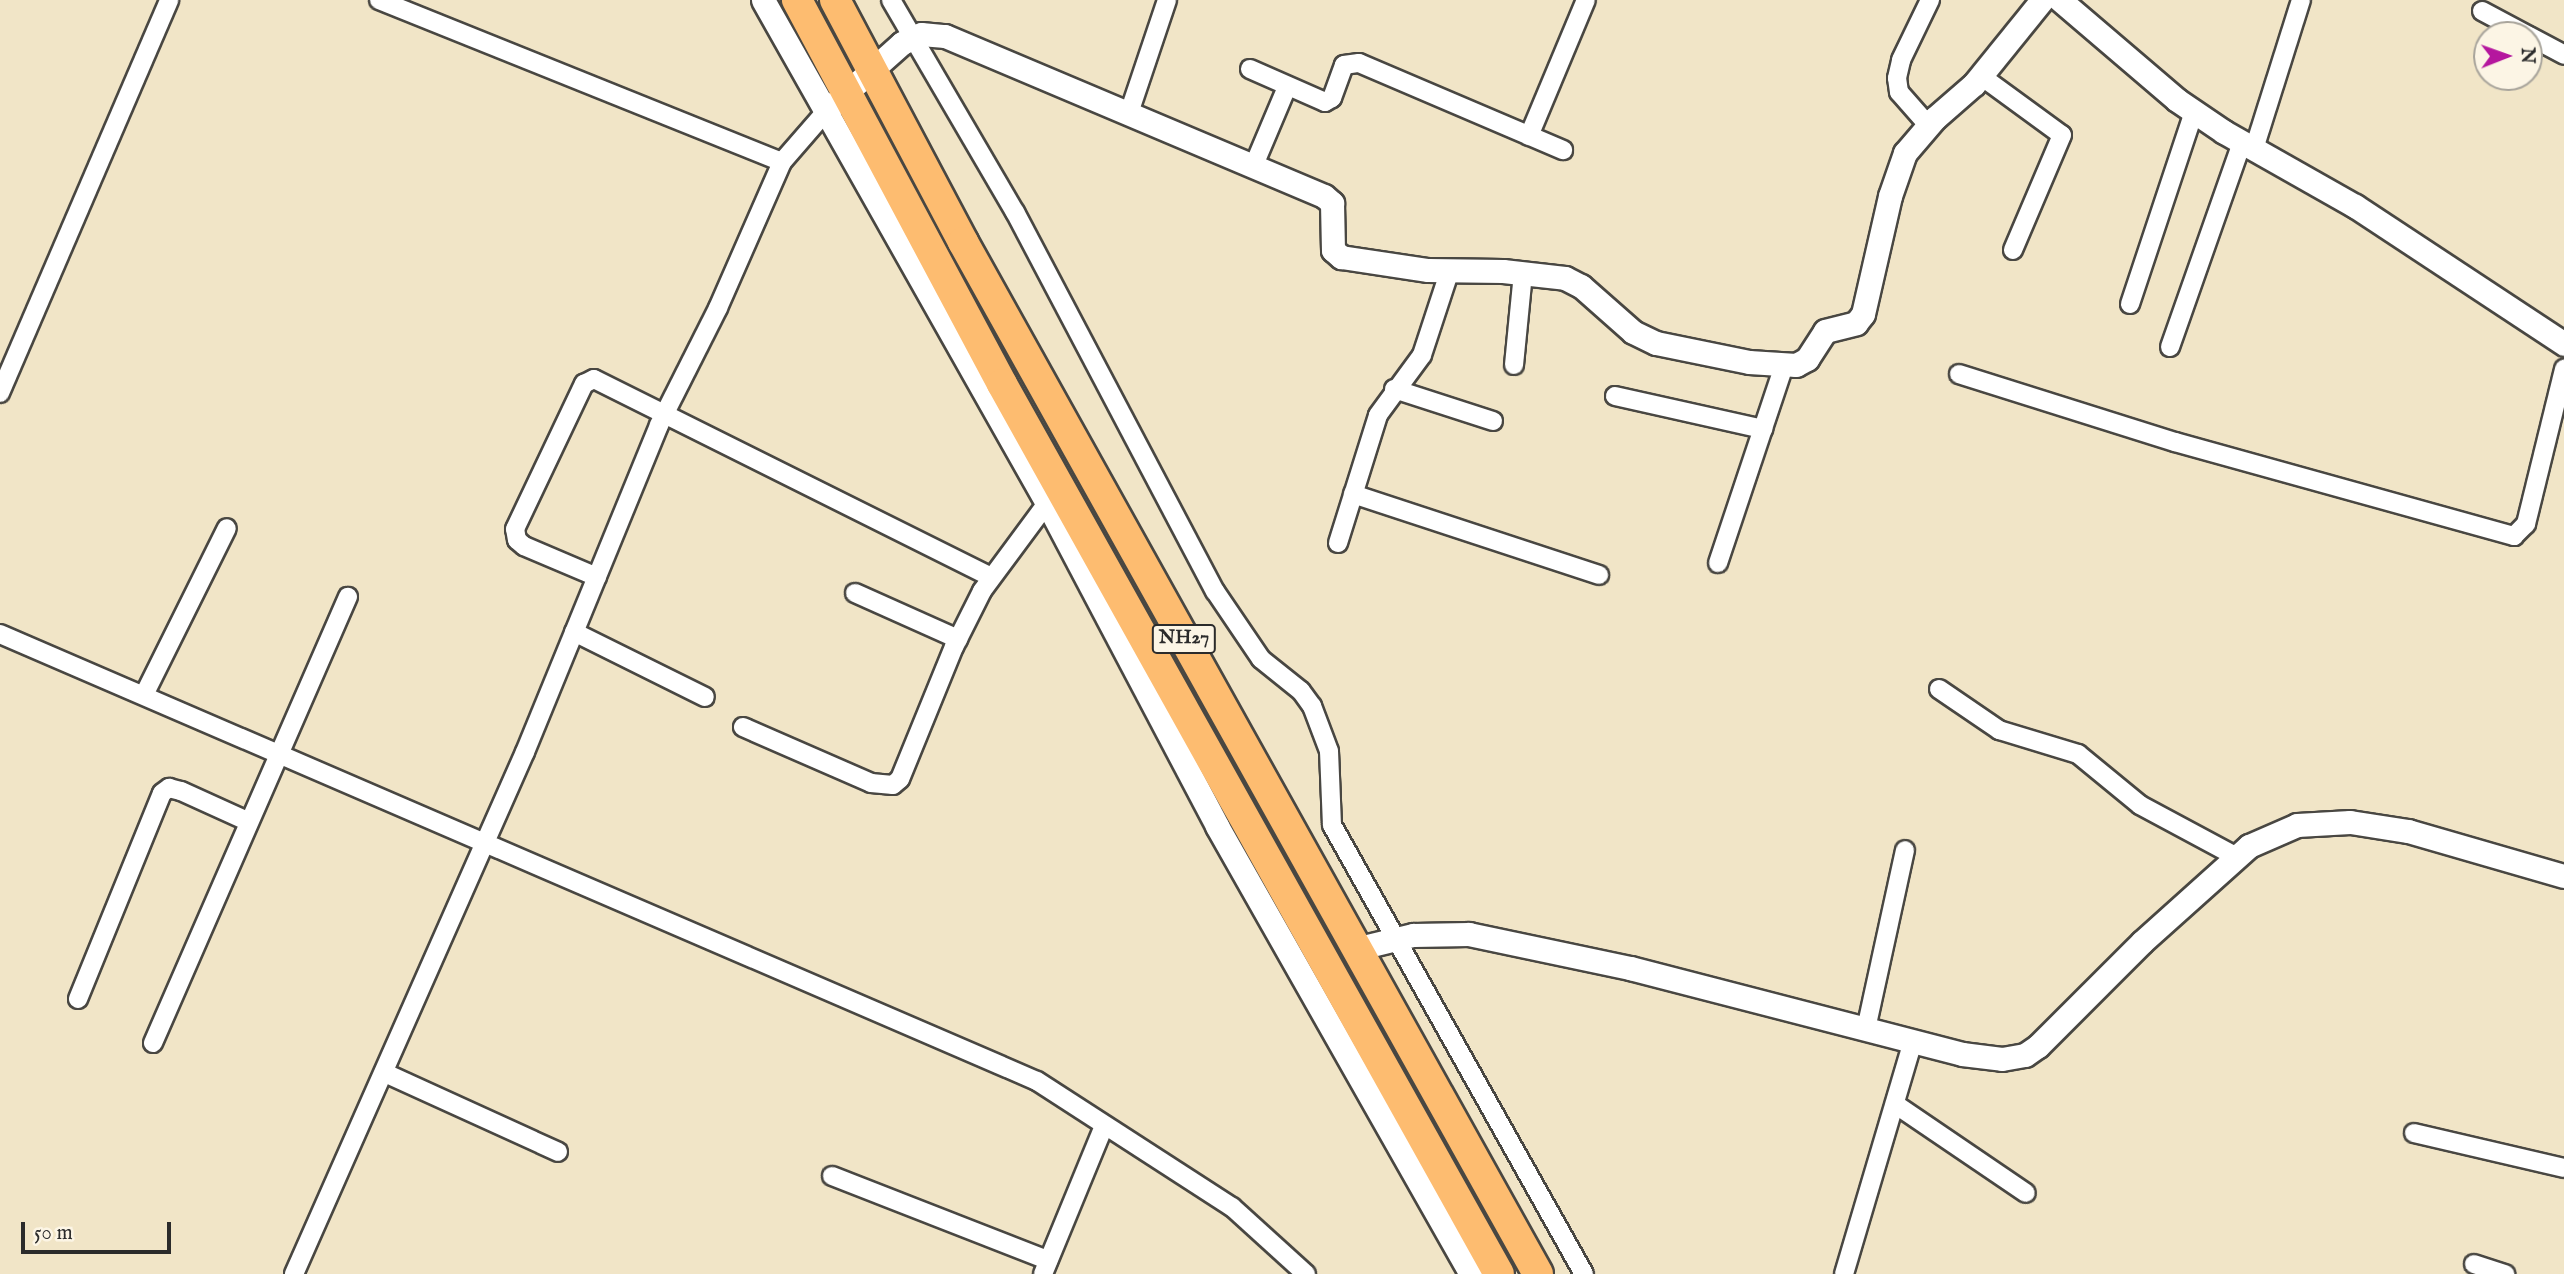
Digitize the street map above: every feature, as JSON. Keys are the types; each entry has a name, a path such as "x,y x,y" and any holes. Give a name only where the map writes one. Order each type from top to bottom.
{"highway":[{"name":"NH27","path":"797,0 836,100 1002,384 1499,1274"},
{"name":"NH27","path":"835,0 1355,949 1538,1274"}],"street":[{"path":"0,393 169,0"},
{"path":"379,0 782,162"},
{"path":"763,0 836,100 1217,826 1471,1274"},
{"path":"891,0 1015,212 1241,635 1312,706 1329,751 1332,825 1584,1274"},
{"path":"1130,110 1167,0"},
{"path":"1529,136 1586,0"},
{"path":"1928,125 1907,103 1897,78 1900,60 1930,0"},
{"path":"294,1274 385,1073 665,414 718,308 782,162 836,100 912,38 921,34 956,40 1130,110 1332,203 1333,250 1341,257 1450,270 1565,278 1581,286 1613,317 1656,343 1784,366 1807,359 1825,331 1856,323 1863,314 1889,196 1906,153 1928,125 1981,76 2042,0"},
{"path":"2060,0 2194,112 2248,146 2355,206 2564,344"},
{"path":"2170,347 2301,0"},
{"path":"2482,11 2501,21"},
{"path":"2543,43 2564,55"},
{"path":"1250,69 1325,102 1332,98 1344,65 1359,63 1563,150"},
{"path":"1981,76 2062,135 2013,250"},
{"path":"1254,165 1287,87"},
{"path":"2130,304 2194,112"},
{"path":"1338,543 1378,415 1394,389 1422,355 1450,270"},
{"path":"1514,365 1523,273"},
{"path":"1718,563 1784,366"},
{"path":"1959,374 2175,442 2514,536 2526,524 2564,369"},
{"path":"597,578 517,540 522,513 584,384 594,379 607,382 665,414 991,578"},
{"path":"1394,389 1493,421"},
{"path":"1615,396 1763,429"},
{"path":"1353,494 1599,575"},
{"path":"743,727 872,783 893,785 906,768 958,639 991,578 1047,503"},
{"path":"144,695 227,528"},
{"path":"855,593 958,639"},
{"path":"153,1043 247,821 348,597"},
{"path":"574,632 705,696"},
{"path":"0,634 484,840 1037,1081 1232,1207 1306,1274"},
{"path":"1939,689 1999,730 2078,754 2140,805 2237,857"},
{"path":"78,999 162,793 169,788 181,791 247,821"},
{"path":"1355,949 1396,939 1468,934 1630,968 1913,1041 2002,1059 2025,1055 2237,857 2270,835 2297,825 2350,822 2408,831 2564,876"},
{"path":"1866,1029 1905,850"},
{"path":"1844,1274 1913,1041"},
{"path":"385,1073 558,1152"},
{"path":"1895,1104 2026,1193"},
{"path":"832,1176 1045,1267 1104,1126"},
{"path":"2414,1133 2564,1168"},
{"path":"2474,1264 2505,1274"}]}
